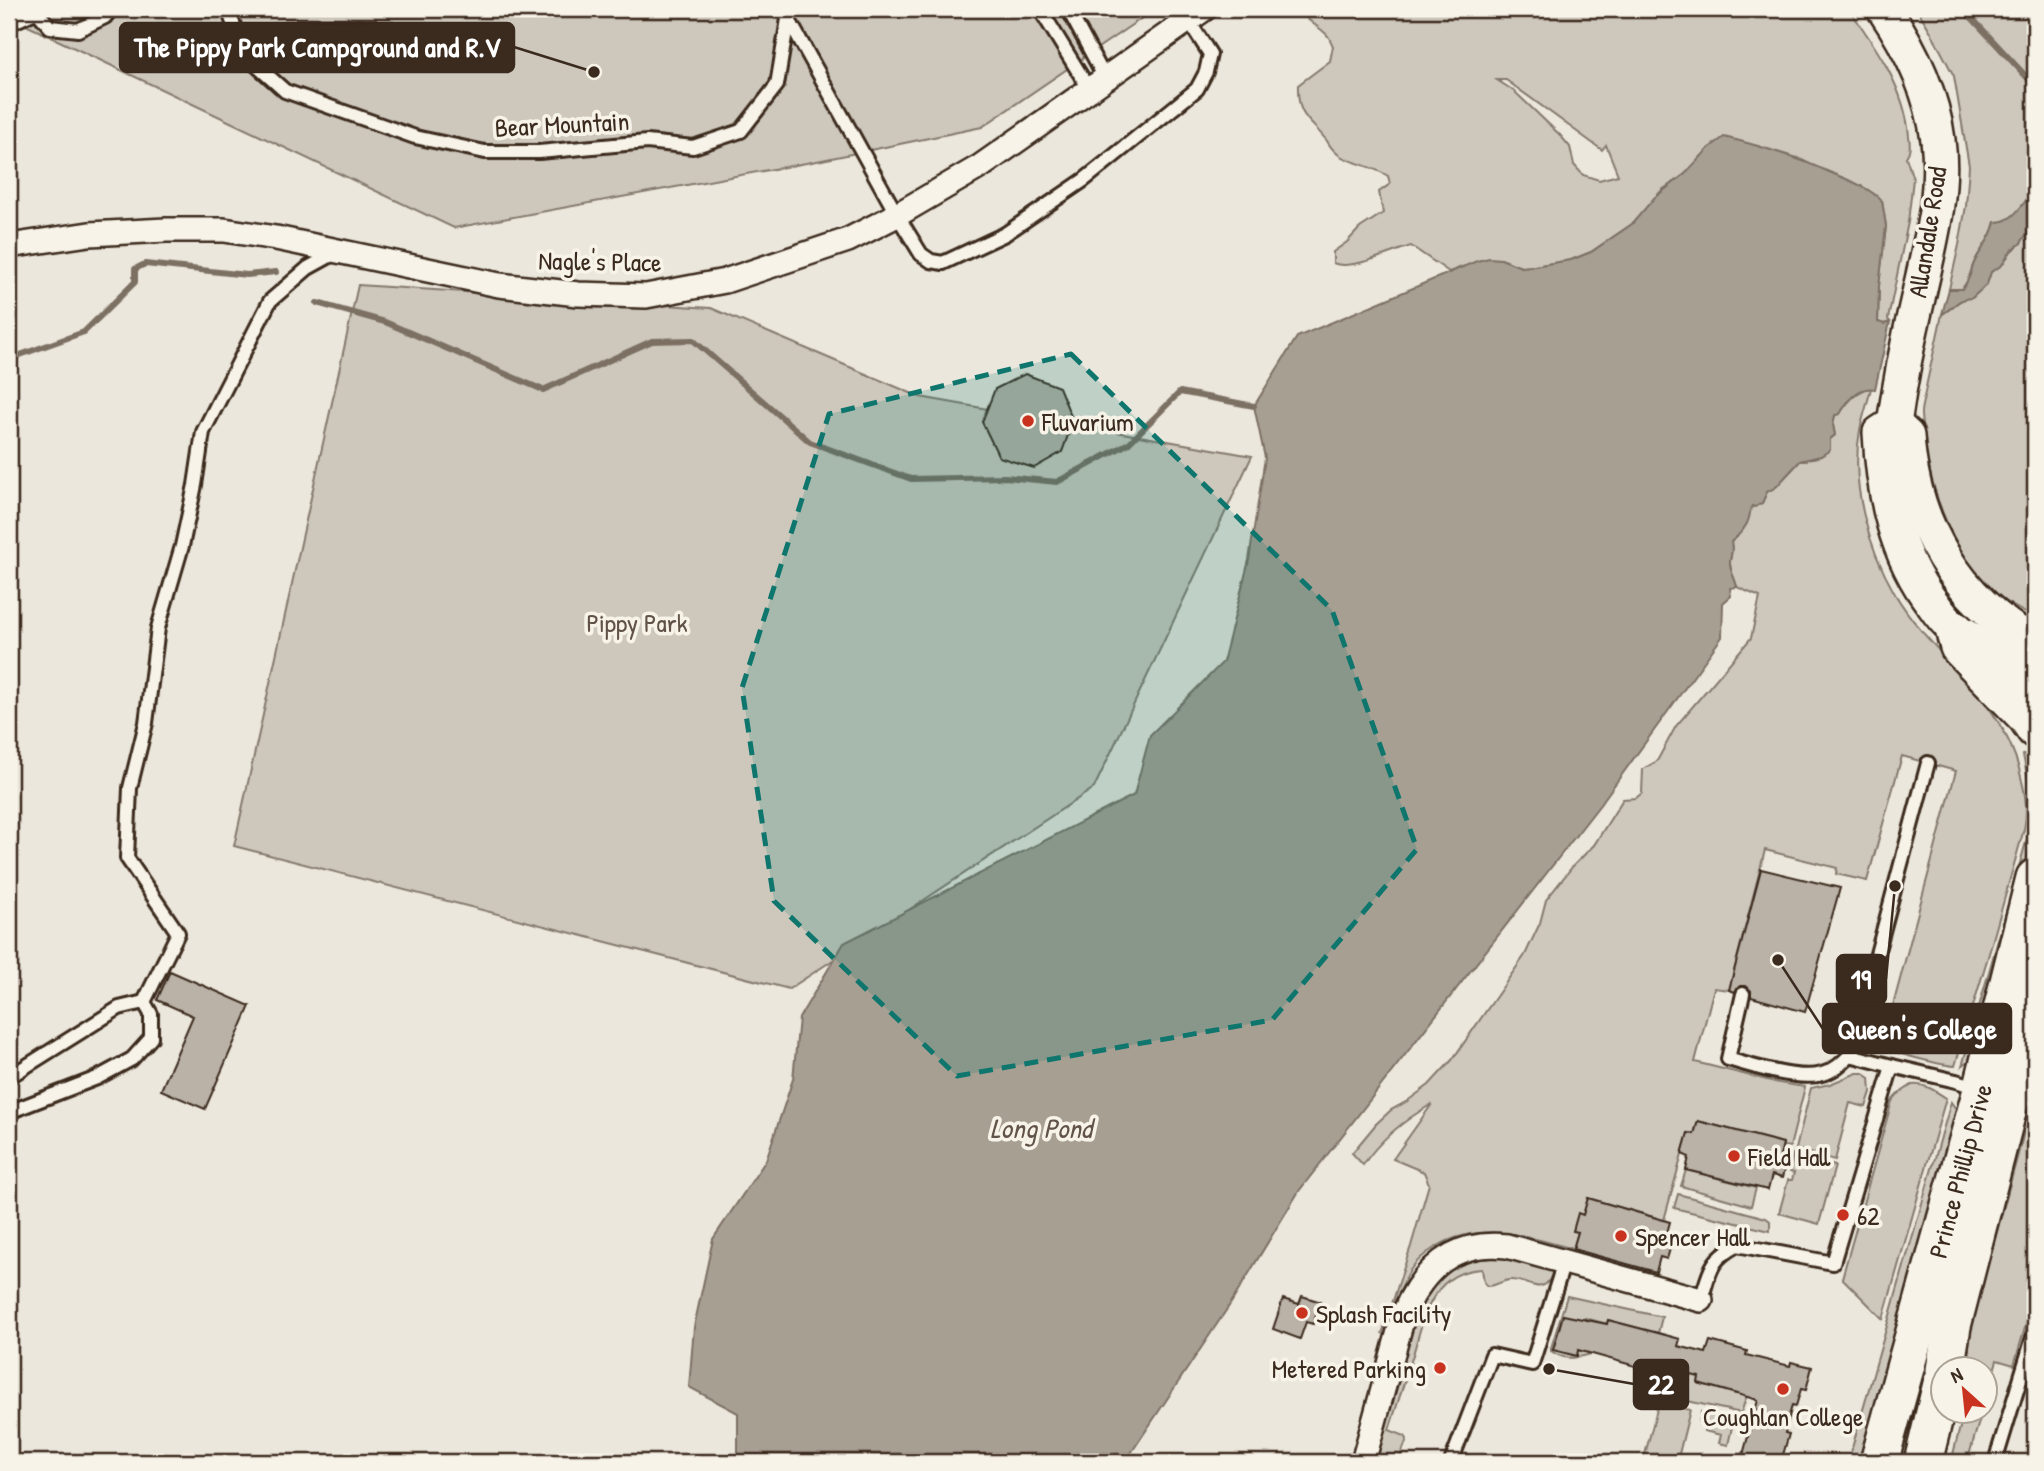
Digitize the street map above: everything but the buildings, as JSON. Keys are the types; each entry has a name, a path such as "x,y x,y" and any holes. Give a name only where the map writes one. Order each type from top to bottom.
{"main road":[{"name":"Allandale Road","path":"1884,9 1897,28 1920,74 1934,118 1940,169 1938,195 1901,375 1894,424 1880,433 1885,486 1896,533 1907,561 1924,593 1941,616 1954,629 2035,679"},
{"path":"1894,424 1907,436 1908,454 1921,511 1947,564 1986,609 2030,639"},
{"path":"1954,629 1959,647 2027,717 2035,729"},
{"name":"Prince Phillip Drive","path":"1947,1356 2035,878"},
{"name":"Prince Phillip Drive","path":"1879,1462 1996,1092 2035,1003"},
{"path":"1996,1092 2035,1060"},
{"path":"1923,1462 1932,1426"}],"street":[{"name":"Nagle's Place","path":"9,246 89,234 224,230 276,238 499,285 578,294 646,296 725,281 848,240 897,215 981,166 1196,14"},
{"path":"1363,1462 1411,1297 1434,1267 1460,1251 1490,1244 1507,1246 1701,1300"}],"lane":[{"path":"9,24 36,10 50,27 78,30 105,17 111,9"},
{"name":"Bear Mountain","path":"228,9 238,37 256,65 285,91 415,137 485,152 539,152 648,142 693,147 741,131 777,85 786,14"},
{"path":"1040,9 1077,69 1096,85"},
{"path":"1068,9 1096,85"},
{"path":"786,14 921,254 930,261 943,263 1006,234 1084,180 1197,89 1206,72 1210,54 1196,14"},
{"path":"144,1003 178,933 127,858 130,788 146,723 158,628 182,546 203,432 270,301 307,268 337,252"},
{"path":"1743,994 1728,1059 1810,1076 1829,1071 1850,1055 1928,763"},
{"path":"9,1077 119,1008 144,1003"},
{"path":"9,1112 97,1078 132,1059 151,1038 151,1014 144,1003"},
{"path":"1850,1055 1996,1092"},
{"path":"1701,1300 1717,1258 1737,1245 1833,1263 1892,1066"},
{"path":"1451,1462 1492,1355 1532,1364 1564,1262"},
{"path":"1995,1462 2035,1331"}],"highlighted area":[{"path":"1071,354 1332,610 1417,849 1272,1020 957,1076 774,901 742,688 829,414"}],"green space":[{"path":"9,9 1155,9 982,127 817,161 454,228 9,17"},
{"path":"1301,9 1849,9 1888,69 1902,101 1909,136 1910,144 1906,157 1913,179 1908,222 1888,319 1890,322 1878,322 1886,226 1882,201 1798,158 1735,140 1662,190 1632,224 1591,252 1571,260 1521,267 1501,259 1449,272 1411,246 1360,263 1333,263 1333,252 1360,228 1383,213 1379,192 1390,184 1388,176 1383,173 1337,154 1302,111 1298,85 1330,61 1333,46 1327,35","holes":["1497,80 1506,80 1602,150 1606,145 1618,175 1599,180 1583,175 1574,165 1570,147 1560,135 1514,91"]},
{"path":"1917,9 2035,9 2035,190 2008,219 1995,222 1962,289 1949,289 1966,206 1969,166 1954,76"},
{"path":"2035,222 2035,617 2011,605 1990,588 1957,544 1936,492 1921,413 1942,314 1960,301 1972,298 1987,284 1991,272 2002,265"},
{"name":"Pippy Park","path":"358,285 711,308 920,397 1252,456 1094,788 789,989 234,846"},
{"path":"1871,388 1860,430 1857,472 1869,536 1895,594 1930,640 1968,681 2001,726 2013,751 2025,799 2024,829 1955,1066 1885,1049 1870,1041 1867,1033 1869,1020 1888,1024 1956,771 1902,756 1867,881 1836,874 1837,868 1765,850 1729,990 1714,988 1695,1062 1805,1087 1790,1147 1698,1121 1694,1134 1688,1133 1664,1220 1588,1198 1583,1215 1578,1214 1578,1232 1573,1249 1503,1233 1486,1232 1453,1239 1436,1247 1413,1266 1402,1284 1382,1334 1429,1184 1424,1172 1393,1159 1432,1104 1394,1130 1377,1146 1363,1165 1352,1153 1391,1110 1429,1085 1452,1060 1525,955 1540,923 1546,900 1594,845 1623,799 1636,798 1642,793 1643,769 1657,761 1676,726 1751,638 1760,597 1737,587 1730,564 1731,542 1737,537 1752,506 1762,503 1767,492 1776,487 1800,461 1806,461 1835,435 1835,415 1840,413 1855,395"},
{"path":"2031,751 2035,760 2035,822 2026,864 1975,1056 1962,1066 2032,821 2032,800 2023,755"},
{"path":"1863,1073 1870,1078 1871,1092 1866,1107 1850,1103 1835,1160 1796,1149 1811,1088"},
{"path":"1912,1085 1926,1086 1946,1098 1883,1319 1842,1278 1892,1101"},
{"path":"2035,1099 2035,1294 2014,1365 1998,1360 1998,1356 1971,1356 1967,1342"},
{"path":"1951,1102 1959,1117 1864,1462 1848,1462"},
{"path":"1793,1154 1835,1166 1819,1224 1779,1213 1788,1180 1792,1180 1794,1173 1790,1172"},
{"path":"1686,1170 1756,1188 1751,1206 1681,1186"},
{"path":"1678,1194 1766,1218 1770,1221 1770,1231 1674,1208"},
{"path":"1498,1254 1555,1269 1550,1279 1540,1286 1509,1280 1487,1286 1482,1269 1451,1278 1441,1287 1426,1313 1389,1430 1407,1439 1398,1462 1375,1462 1418,1309 1426,1294 1442,1274 1456,1264 1472,1258"},
{"path":"1567,1296 1662,1317 1658,1333 1608,1320 1607,1324 1585,1318 1583,1324 1563,1315 1553,1349 1576,1356 1578,1350 1591,1354 1575,1357 1561,1356 1551,1351 1551,1348"},
{"path":"1689,1356 1678,1399 1663,1395 1654,1376 1646,1369 1647,1363"},
{"path":"1695,1358 1704,1360 1698,1383 1736,1394 1757,1365 1741,1413 1683,1400"},
{"path":"1664,1404 1690,1410 1677,1462 1643,1462 1657,1409"},
{"path":"1701,1412 1726,1418 1725,1425 1732,1427 1728,1445 1719,1443 1721,1435 1704,1431 1706,1424 1699,1422"},
{"path":"1960,1426 1978,1426 1967,1462 1951,1462"}],"water":[{"name":"Long Pond","path":"1724,137 1820,168 1860,185 1882,201 1886,226 1878,322 1890,322 1875,389 1859,392 1850,399 1840,414 1835,415 1835,435 1830,439 1830,450 1821,456 1800,461 1776,487 1767,492 1762,503 1752,506 1746,525 1731,542 1730,564 1737,587 1730,588 1731,596 1723,603 1722,637 1602,802 1299,1191 1231,1303 1125,1462 738,1462 738,1413 689,1387 694,1327 713,1239 766,1160 793,1079 799,1018 844,943 1134,795 1150,735 1223,662 1249,560 1265,458 1254,406 1297,337 1477,261 1501,259 1521,267 1534,266 1571,260 1591,252 1632,224 1654,198 1685,174 1709,148"},
{"path":"2035,190 2035,222 2020,244 2011,251 2002,265 1991,272 1987,284 1972,298 1960,301 1942,314 1949,289 1962,289 1965,285 1995,222 2013,215"}],"waterway":[{"path":"1960,9 1971,17 2035,86"},
{"path":"9,359 84,332 135,282 135,269 145,264 247,275 276,272"},
{"path":"317,303 385,322 543,390 652,341 693,340 810,442 911,479 1005,477 1057,482 1129,443 1180,392 1254,406"}],"place":[{"name":"The Pippy Park Campground and R.V","path":"594,72"},
{"name":"Fluvarium","path":"1028,421"},
{"name":"19","path":"1895,886"},
{"name":"Queen's College","path":"1778,960"},
{"name":"Field Hall","path":"1734,1156"},
{"name":"62","path":"1843,1215"},
{"name":"Spencer Hall","path":"1621,1236"},
{"name":"Splash Facility","path":"1302,1313"},
{"name":"Metered Parking","path":"1440,1368"},
{"name":"22","path":"1549,1369"},
{"name":"Coughlan College","path":"1783,1389"}]}
